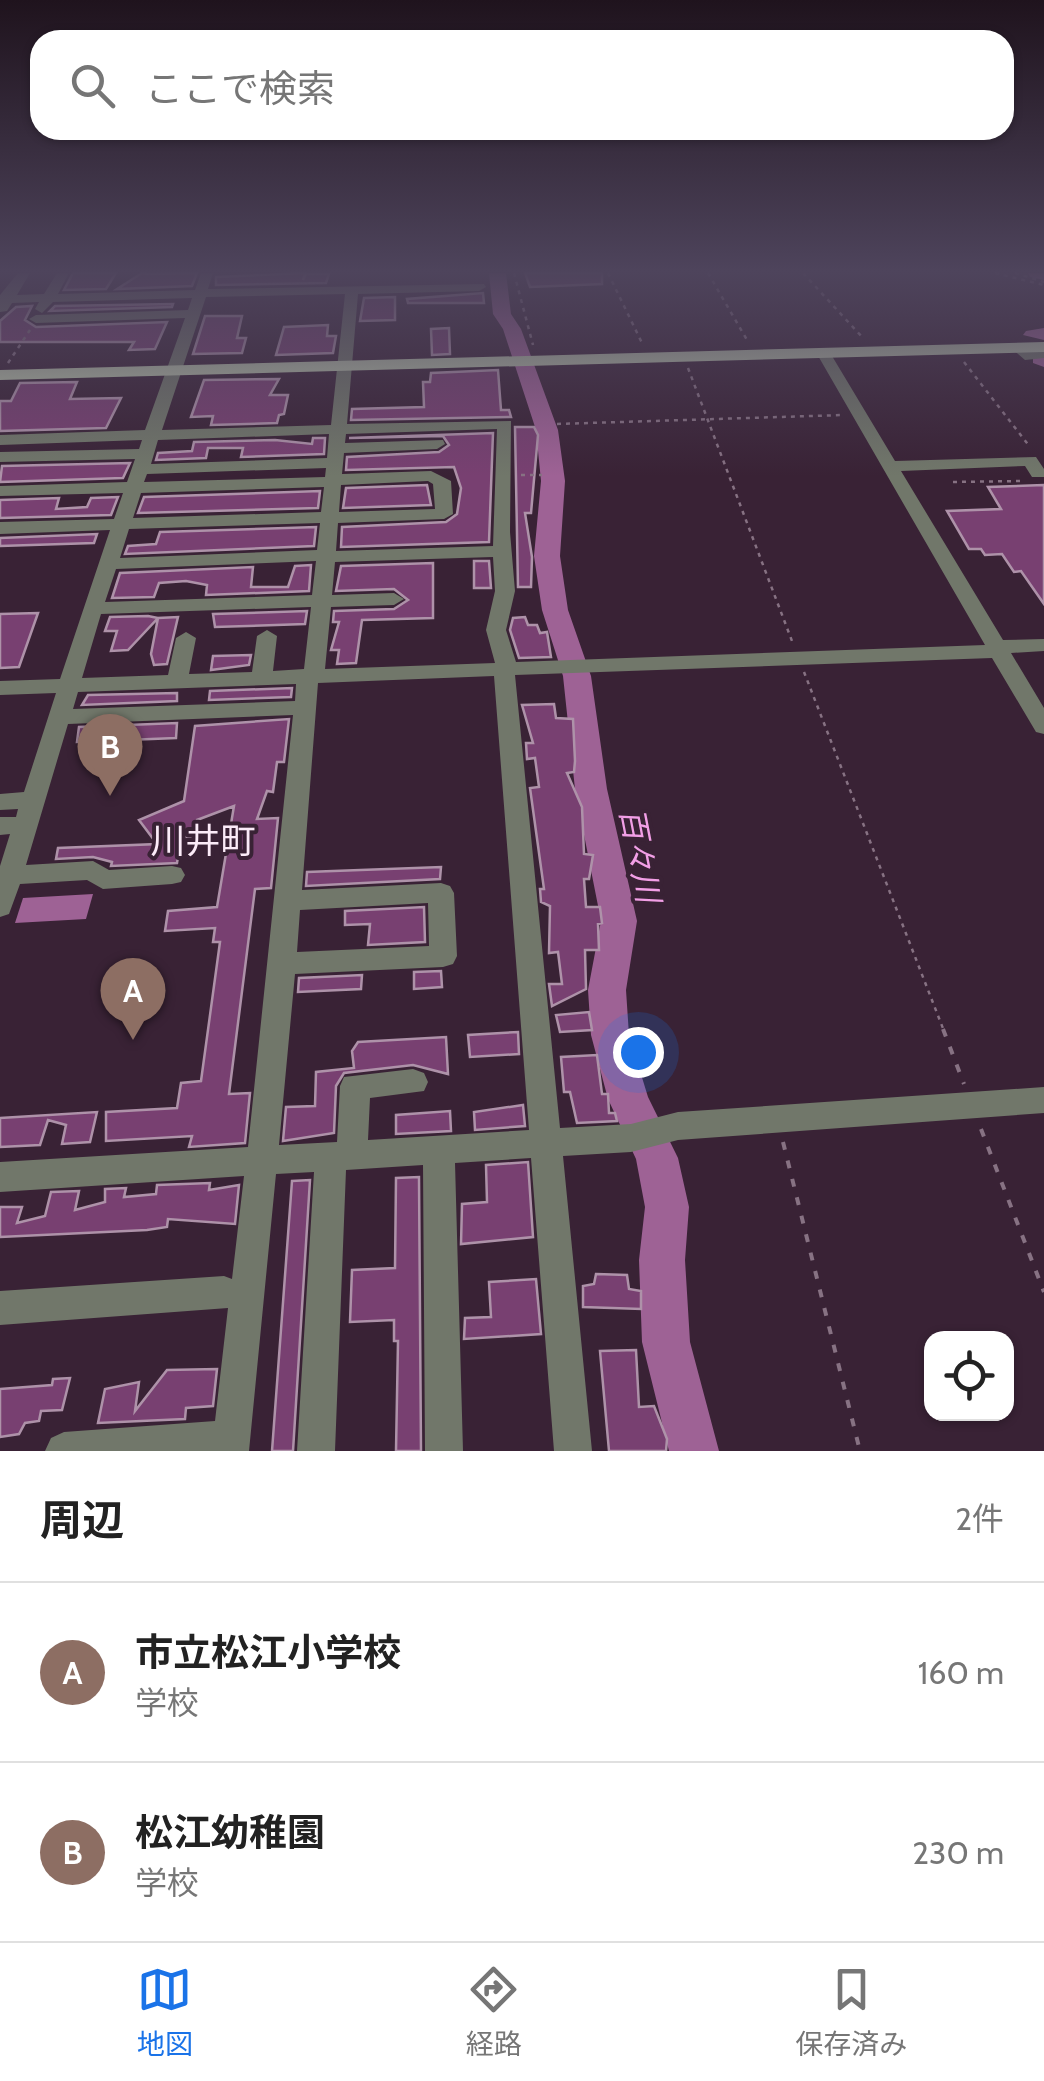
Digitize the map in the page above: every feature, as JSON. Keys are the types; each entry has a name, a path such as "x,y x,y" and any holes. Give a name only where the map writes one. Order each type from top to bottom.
{"main road":[{"path":"2,375 869,345 1036,349"},
{"path":"536,354 686,357 1036,349"}],"street":[{"path":"0,906 10,859 27,825 93,608 186,341"},
{"path":"64,1451 231,1445 346,341"},
{"path":"1036,349 1044,367"},
{"path":"824,354 1044,727"},
{"path":"38,439 47,417"},
{"path":"0,491 134,488 335,460 505,424 505,591 496,630 506,670 572,1451"},
{"path":"0,440 153,435 335,460 438,461"},
{"path":"0,458 438,461"},
{"path":"0,528 444,514 438,461"},
{"path":"895,473 1035,471"},
{"path":"93,608 284,580 326,556 502,551"},
{"path":"110,564 284,580 322,601 394,600"},
{"path":"262,677 268,636"},
{"path":"177,681 186,638"},
{"path":"0,688 799,659 1044,646"},
{"path":"60,717 296,708"},
{"path":"0,802 35,800"},
{"path":"0,826 27,825"},
{"path":"10,859 93,870 103,880 172,875"},
{"path":"282,964 443,956 441,892 288,901"},
{"path":"316,1451 342,1157 355,1086 413,1082"},
{"path":"0,1177 631,1138 668,1130 777,1119 1044,1100"},
{"path":"439,1150 444,1451"},
{"path":"0,1308 224,1293"}],"path":[{"path":"2,375 23,341"},
{"path":"532,341 536,354"},
{"path":"865,341 869,345"},
{"path":"953,482 1035,471 957,354"},
{"path":"686,357 1044,1292"},
{"path":"557,424 860,414"},
{"path":"505,475 542,474"},
{"path":"777,1119 860,1451"}],"shaded area":[{"path":"93,894 86,919 15,923 23,898"}],"building":[{"path":"159,341 155,349 129,350 134,342 0,342"},
{"path":"197,341 245,341 242,353 193,354"},
{"path":"280,341 335,341 333,353 276,355"},
{"path":"431,341 449,341 450,354 432,355"},
{"path":"498,370 501,410 509,410 511,417 351,420 352,409 424,407 423,382 430,382 431,373"},
{"path":"279,379 270,395 288,395 284,414 279,415 277,423 211,425 213,416 191,417 204,380"},
{"path":"77,382 70,399 121,398 106,428 0,431 0,401 11,401 20,383"},
{"path":"515,427 534,427 538,435 531,513 525,513 532,557 531,587 518,587"},
{"path":"493,433 489,542 341,547 342,527 446,522 457,514 461,488 454,467 346,470 347,457 439,452 449,445 443,436 349,438"},
{"path":"313,438 325,438 324,454 241,457 243,448 208,448 206,458 156,460 158,453 192,451 194,442 275,440 312,444"},
{"path":"130,463 123,478 0,482 2,466"},
{"path":"427,485 431,505 343,508 346,488"},
{"path":"1044,485 1044,604 1021,571 1014,572 1002,554 985,555 981,549 969,549 947,511 1001,509 988,487"},
{"path":"320,491 318,508 138,513 144,497"},
{"path":"118,497 111,515 0,518 0,500 59,498 56,509 87,507 91,498"},
{"path":"316,527 314,546 125,554 128,546 156,544 160,532"},
{"path":"97,534 94,543 0,546 0,538"},
{"path":"474,561 489,561 491,588 474,588"},
{"path":"433,563 433,618 362,620 356,663 337,664 339,650 331,650 339,622 333,622 334,611 394,609 408,600 394,589 336,591 341,566"},
{"path":"311,565 309,591 206,595 207,585 186,581 159,583 154,597 112,598 120,573 253,567 251,587 288,587 295,566"},
{"path":"307,611 305,624 215,627 213,614"},
{"path":"38,613 19,667 0,668 0,614"},
{"path":"110,617 158,618 128,650 111,651 117,631 105,631"},
{"path":"178,617 167,664 154,665 151,654 158,618"},
{"path":"525,617 528,625 537,625 540,633 547,632 551,657 519,658 510,630 513,618"},
{"path":"251,655 249,665 211,670 213,656"},
{"path":"292,688 291,697 209,700 210,691"},
{"path":"177,693 177,701 82,705 88,695"},
{"path":"554,704 556,718 573,719 574,772 567,773 582,807 584,854 593,855 589,879 584,879 586,907 600,907 602,923 598,924 599,950 585,950 586,989 552,1006 549,984 562,984 558,952 549,953 550,906 541,902 540,889 544,889 530,788 539,787 535,758 527,759 526,743 533,743 522,705"},
{"path":"289,719 284,762 277,762 273,792 267,791 257,819 278,818 271,888 255,889 229,1094 250,1093 245,1143 189,1147 192,1136 106,1141 106,1112 177,1108 181,1083 201,1081 220,942 213,942 215,928 165,931 168,911 217,907 234,806 197,820 195,837 181,837 177,863 111,866 112,862 93,857 56,859 58,848 157,844 139,820 184,801 195,726"},
{"path":"177,723 176,738 77,742 79,727"},
{"path":"441,867 440,879 306,886 307,872"},
{"path":"424,907 425,942 368,945 370,924 345,925 345,911"},
{"path":"441,971 442,987 414,989 414,972"},
{"path":"362,975 361,989 298,992 299,978"},
{"path":"589,1012 592,1030 560,1032 556,1015"},
{"path":"518,1032 519,1054 470,1057 468,1035"},
{"path":"446,1037 448,1074 413,1065 344,1073 336,1086 334,1133 283,1141 286,1107 315,1106 316,1072 354,1068 352,1051 358,1042"},
{"path":"597,1055 602,1094 608,1094 609,1113 615,1113 617,1121 577,1123 570,1092 564,1092 561,1057"},
{"path":"523,1105 525,1126 475,1130 474,1112"},
{"path":"450,1111 451,1131 396,1134 396,1115"},
{"path":"97,1112 90,1142 62,1144 66,1125 48,1120 40,1145 0,1147 0,1118"},
{"path":"528,1162 533,1237 461,1244 462,1204 487,1202 486,1165"},
{"path":"419,1177 421,1451 396,1451 398,1341 394,1341 394,1320 350,1322 352,1270 395,1268 396,1178"},
{"path":"310,1180 293,1451 272,1451 292,1181"},
{"path":"210,1183 209,1190 239,1185 235,1224 168,1219 167,1227 147,1230 0,1237 0,1207 22,1207 17,1223 45,1216 51,1192 79,1191 75,1210 105,1202 105,1189 126,1188 124,1197 156,1194 157,1185"},
{"path":"596,1274 627,1275 629,1289 641,1291 641,1309 583,1307 583,1286 594,1284"},
{"path":"536,1279 541,1334 464,1339 465,1318 491,1317 489,1282"},
{"path":"636,1350 639,1407 654,1406 667,1439 666,1451 609,1451 600,1351"},
{"path":"217,1369 213,1406 186,1408 185,1419 98,1423 105,1389 139,1382 135,1411 167,1370"},
{"path":"70,1378 62,1410 41,1411 39,1421 25,1423 19,1434 0,1437 0,1389 52,1385 53,1379"}],"waterway":[{"name":"百々川","path":"516,341 547,430 553,481 547,556 555,610 577,676 591,789 619,921 607,990 610,1035 628,1099 657,1158 667,1207 662,1260 666,1342 694,1451"},
{"path":"1044,358 1040,359 1044,361"}],"place":[{"name":"松江幼稚園","path":"110,796"},
{"name":"市立松江小学校","path":"133,1040"}],"district":[{"name":"川井町","path":"203,841"}]}
